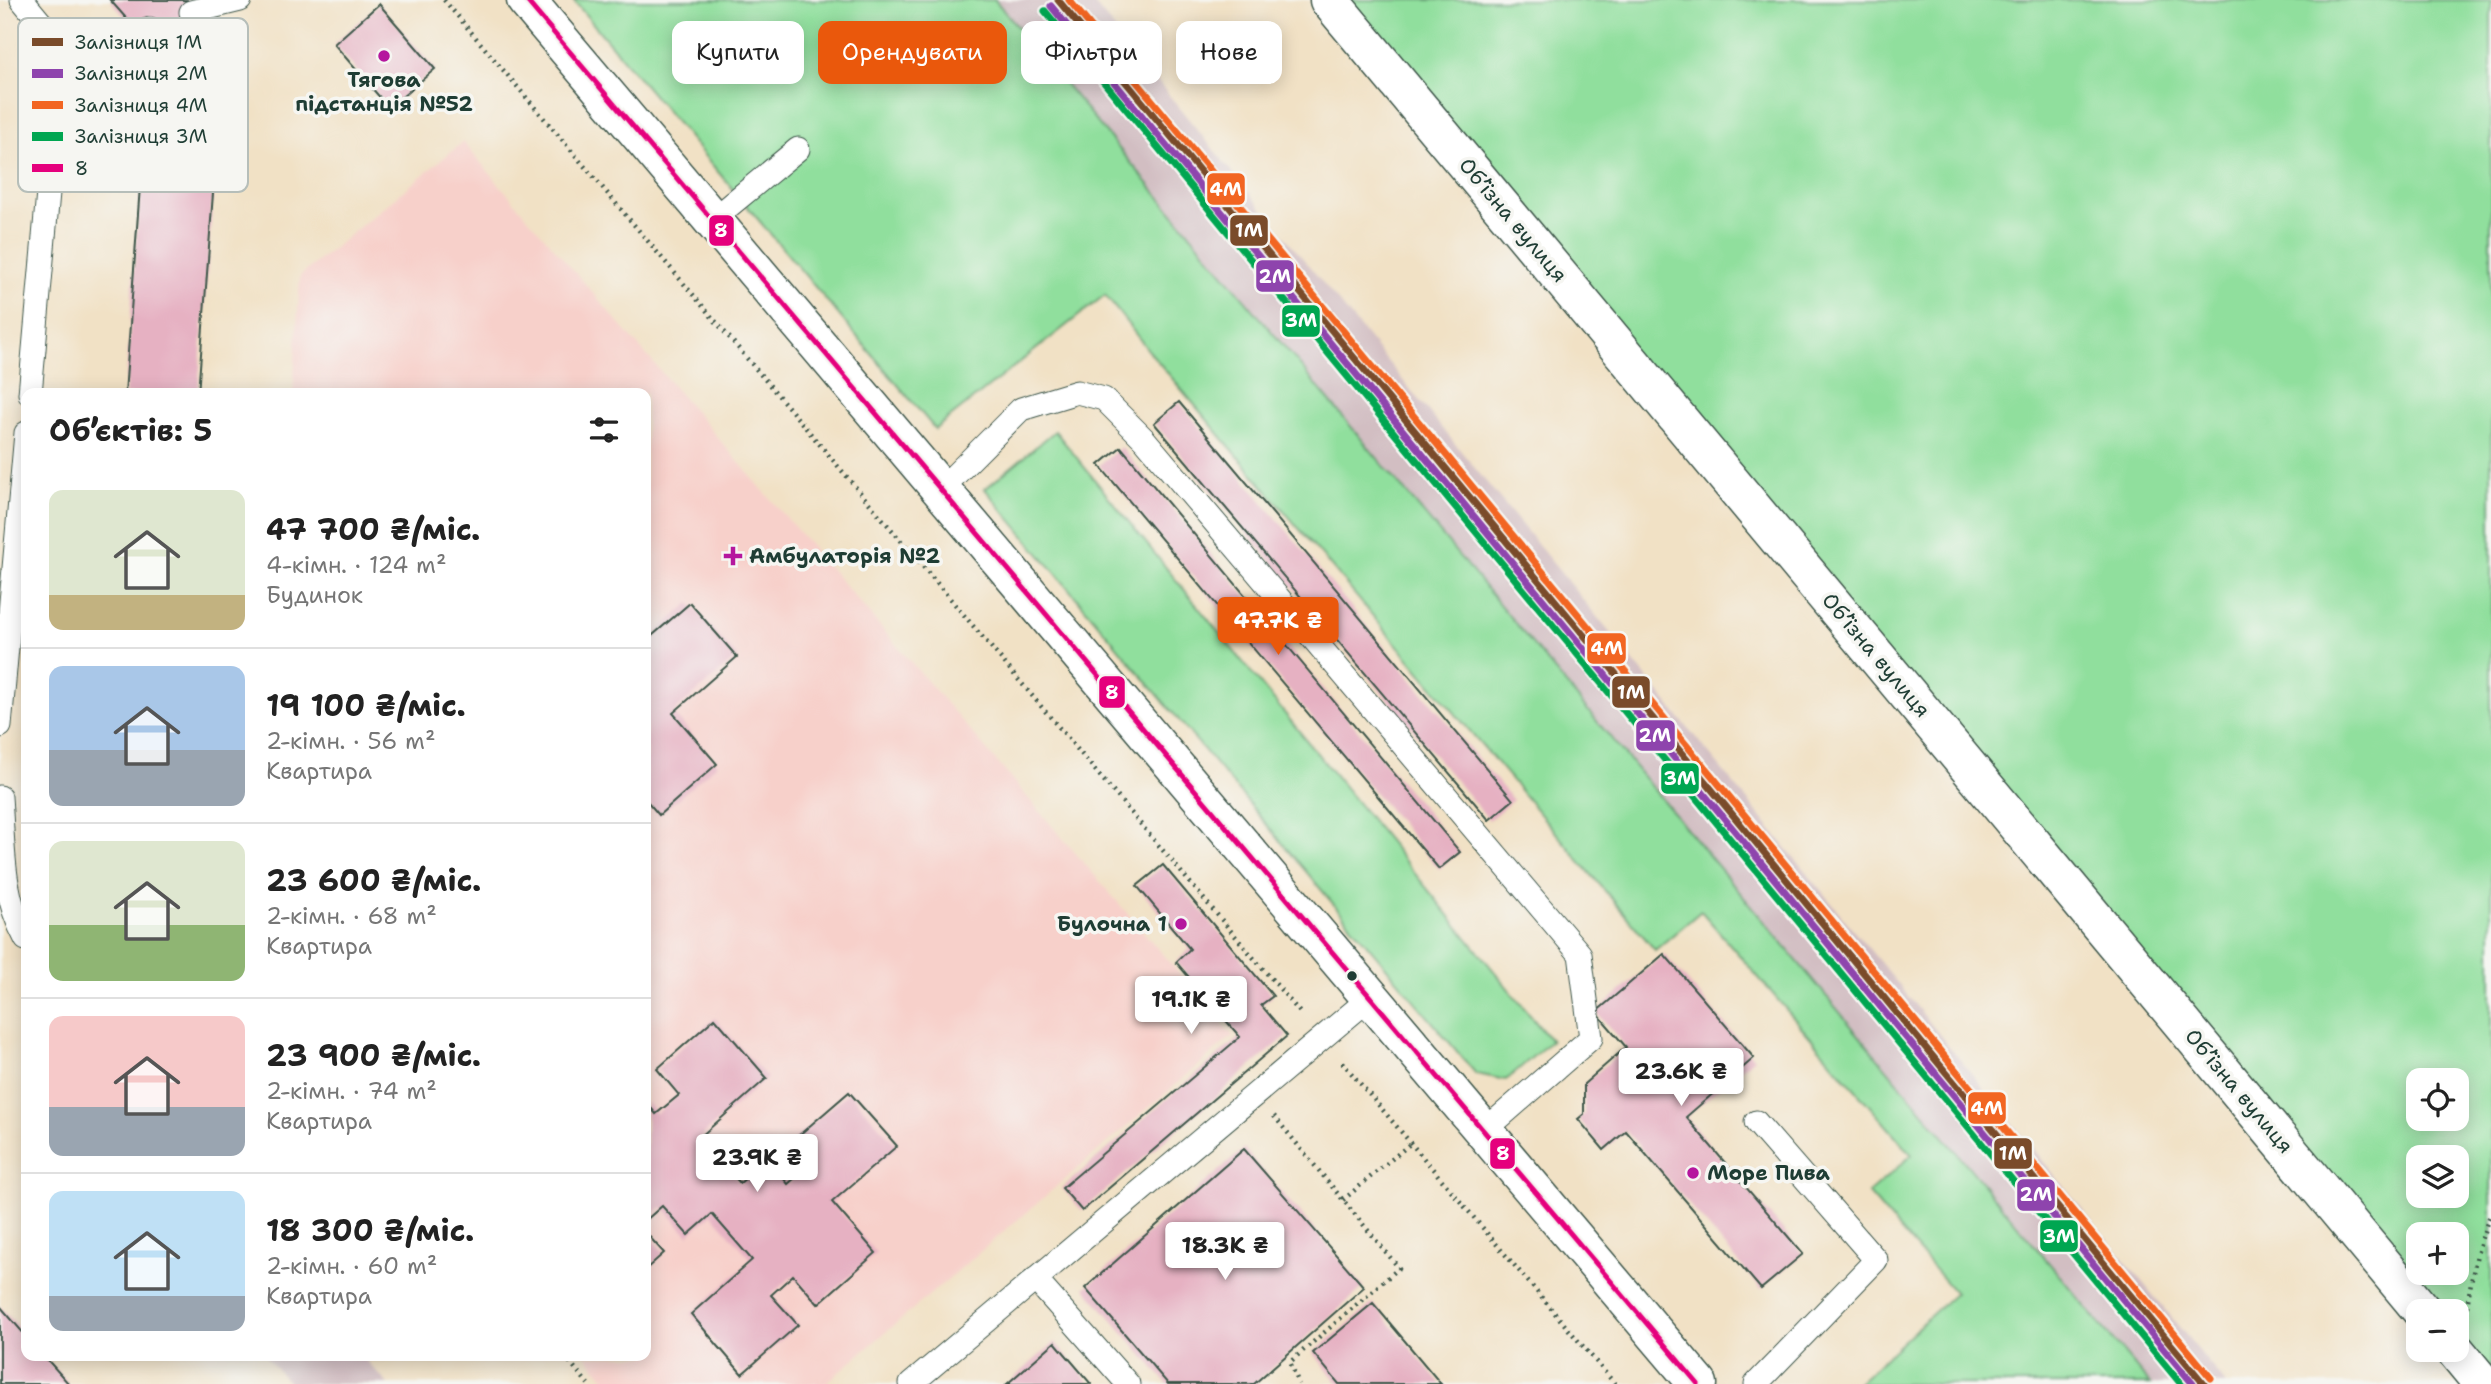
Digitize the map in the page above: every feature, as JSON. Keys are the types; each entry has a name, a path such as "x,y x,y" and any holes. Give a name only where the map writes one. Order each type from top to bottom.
{"street":[{"path":"526,0 1698,1384"},
{"name":"Обʼїзна вулиця","path":"1329,0 2412,1299"}],"lane":[{"path":"22,0 37,18"},
{"path":"191,12 240,0"},
{"path":"712,220 799,149"},
{"path":"31,388 48,192"},
{"path":"940,490 1021,409 1077,392 1104,400 1145,440 1580,954 1591,1038 1484,1131"},
{"path":"0,726 21,489"},
{"path":"0,797 6,887 14,916 21,929"},
{"path":"911,1384 1371,998"},
{"path":"1756,1122 1876,1260 1756,1384"},
{"path":"1035,1279 1128,1384"}],"path":[{"path":"444,0 1615,1384"},
{"path":"1255,1094 1399,1268 1290,1362 1299,1384"},
{"path":"1343,1199 1411,1143"},
{"path":"2466,1363 2471,1277 2481,1236 2491,1213"},
{"path":"569,1361 588,1384"}],"shaded area":[{"path":"995,0 1091,0 1108,21 1021,21 1021,31"},
{"path":"1065,84 1160,84 2226,1384 2150,1384"},
{"path":"463,142 1233,1036 825,1384 610,1384 590,1361 651,1361 651,388 293,388 300,276"},
{"path":"269,1361 367,1361 388,1384 290,1384"}],"green space":[{"path":"573,0 995,0 1021,31 1021,84 1065,84 2150,1384 1857,1384 1955,1293 1868,1193 1912,1155 1701,911 1655,950 1149,351 1105,295 935,429"},
{"path":"1329,0 2491,0 2491,1384 2469,1361 2469,1299 2412,1299"},
{"path":"1055,431 1551,1041 1506,1080 1476,1074 985,489"}],"building":[{"path":"110,0 187,0 193,18 126,18"},
{"name":"Тягова підстанція №52","path":"379,4 435,69 389,108 334,44"},
{"path":"140,192 213,192 198,388 125,388"},
{"path":"1179,402 1513,800 1489,820 1154,423"},
{"path":"1121,447 1460,852 1439,869 1099,465"},
{"path":"690,603 737,657 673,713 717,764 659,815 651,806 651,637"},
{"path":"1163,865 1273,996 1261,1005 1287,1036 1082,1211 1062,1188 1240,1037 1176,962 1190,949 1137,886"},
{"path":"1664,954 1754,1058 1686,1117 1803,1254 1761,1289 1626,1131 1604,1150 1578,1119 1584,1114 1584,1084 1626,1047 1596,1012"},
{"path":"715,1018 767,1078 700,1137 740,1183 768,1159 788,1184 811,1164 791,1142 849,1092 897,1146 832,1202 876,1253 818,1304 793,1275 771,1295 798,1325 742,1374 691,1314 752,1260 712,1214 688,1235 662,1206 651,1216 651,1108 656,1114 679,1095 657,1069"},
{"path":"1244,1149 1364,1287 1254,1384 1168,1384 1085,1288"},
{"path":"651,1239 664,1253 651,1265"},
{"path":"1373,1303 1441,1384 1339,1384 1313,1353"},
{"path":"0,1306 21,1330 21,1361 48,1361 69,1384 0,1384"},
{"path":"1055,1342 1091,1384 1007,1384"}],"rail line":[{"name":"1М","path":"1058,0 2204,1384"},
{"name":"4М","path":"1069,0 2211,1378"},
{"name":"2М","path":"1051,6 2193,1384"},
{"name":"3М","path":"1045,11 2181,1384"}],"transit line":[{"name":"8","path":"526,0 1698,1384"}],"place":[{"name":"Тягова підстанція №52","path":"384,56"},
{"name":"Амбулаторія №2","path":"733,556"},
{"name":"Булочна 1","path":"1181,924"},
{"name":"Море Пива","path":"1693,1173"}]}
